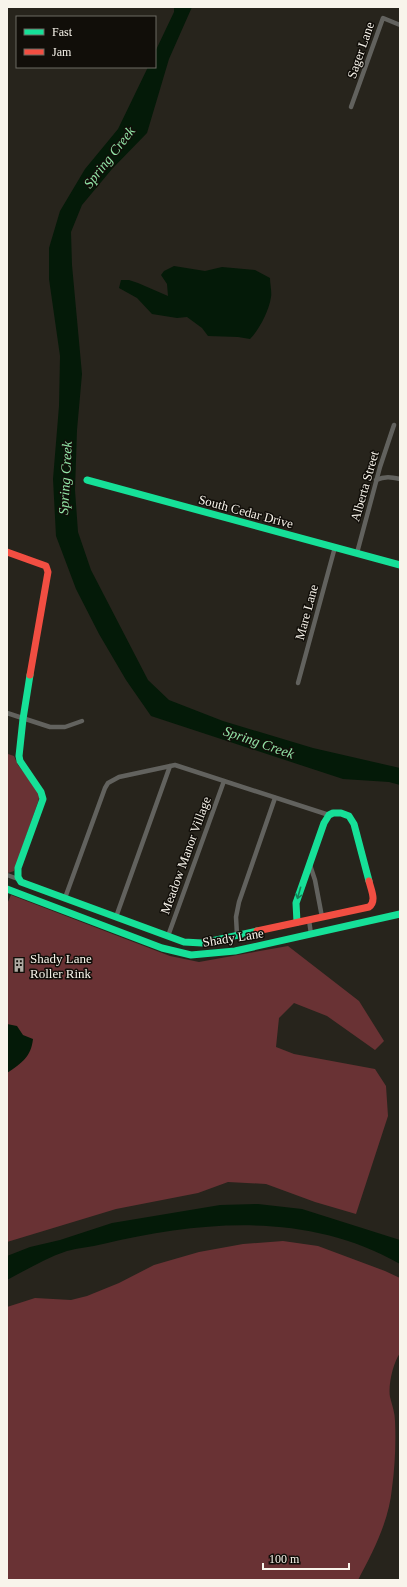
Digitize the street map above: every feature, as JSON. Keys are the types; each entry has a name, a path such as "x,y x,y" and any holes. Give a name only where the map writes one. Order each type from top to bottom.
{"street":[{"name":"Sager Lane","path":"351,107 382,18 400,25"},
{"name":"Alberta Street","path":"357,553 376,480 394,425"},
{"path":"376,480 383,477 400,479"},
{"name":"South Cedar Drive","path":"87,480 400,565"},
{"name":"Mare Lane","path":"298,683 335,547"},
{"path":"7,552 46,566 48,569 23,719 19,756 20,761 41,792 43,798 18,868 18,879"},
{"path":"7,713 50,727 65,727 82,721"},
{"path":"7,875 18,879 21,882 184,942 192,944 369,907 373,904 374,900 354,824 349,816 333,813 328,815 175,765 119,777 108,783 65,898"},
{"path":"116,917 170,766"},
{"name":"Meadow Manor Village","path":"168,936 224,781"},
{"path":"237,935 235,926 238,906 275,798"},
{"path":"297,922 296,903 299,892 328,815"},
{"path":"310,865 315,880 322,917"},
{"name":"Shady Lane","path":"7,889 162,948 191,955 235,951 400,914"},
{"path":"309,920 312,934"}],"shaded area":[{"path":"8,754 14,756 18,765 40,794 14,871 7,873"},
{"path":"11,895 170,956 199,962 288,946 359,1001 384,1041 375,1050 327,1016 294,1003 279,1018 276,1047 294,1054 375,1069 386,1086 388,1116 356,1214 315,1202 266,1184 228,1182 198,1193 116,1209 7,1242 7,904"},
{"path":"283,1241 318,1246 400,1278 400,1353 397,1357 390,1380 390,1397 395,1418 395,1454 390,1500 388,1512 380,1536 358,1580 7,1580 7,1307 35,1298 71,1300 87,1296 119,1283 154,1265 199,1252 243,1244"}],"water":[{"name":"Spring Creek","path":"174,7 192,7 169,59 147,133 112,169 82,205 71,232 72,265 82,374 77,430 75,490 78,532 91,570 148,680 169,700 223,721 313,748 400,768 400,785 389,782 343,779 151,716 126,680 99,634 76,589 56,536 53,479 59,406 60,356 49,279 49,248 60,211 85,169 118,129 148,68 156,68 156,50 174,12"},
{"path":"174,266 205,271 222,267 255,270 270,278 270,302 266,314 250,339 208,336 202,328 187,317 177,318 152,314 137,298 119,288 121,280 129,280 168,296 167,284 161,275 164,271"},
{"path":"7,1024 17,1026 23,1035 33,1039 28,1055 25,1059 7,1073"},
{"path":"258,1204 302,1209 400,1240 400,1264 365,1247 328,1235 291,1228 216,1226 140,1236 67,1251 7,1280 7,1256 30,1247 60,1240 112,1223 220,1205"}],"traffic: fast":[{"path":"87,480 400,565"},
{"path":"30,675 19,756 20,761 41,792 43,799 18,868 18,877 21,882 184,942 202,943 257,931"},
{"path":"297,922 296,903 324,823 329,815 333,813 341,813 349,816 354,824 369,881"},
{"path":"7,889 162,948 191,955 235,951 400,914"}],"traffic: jam":[{"path":"7,552 46,566 48,572 30,675"},
{"path":"257,931 369,907 373,902 369,881"}],"place":[{"name":"Shady Lane Roller Rink","path":"19,965"}]}
